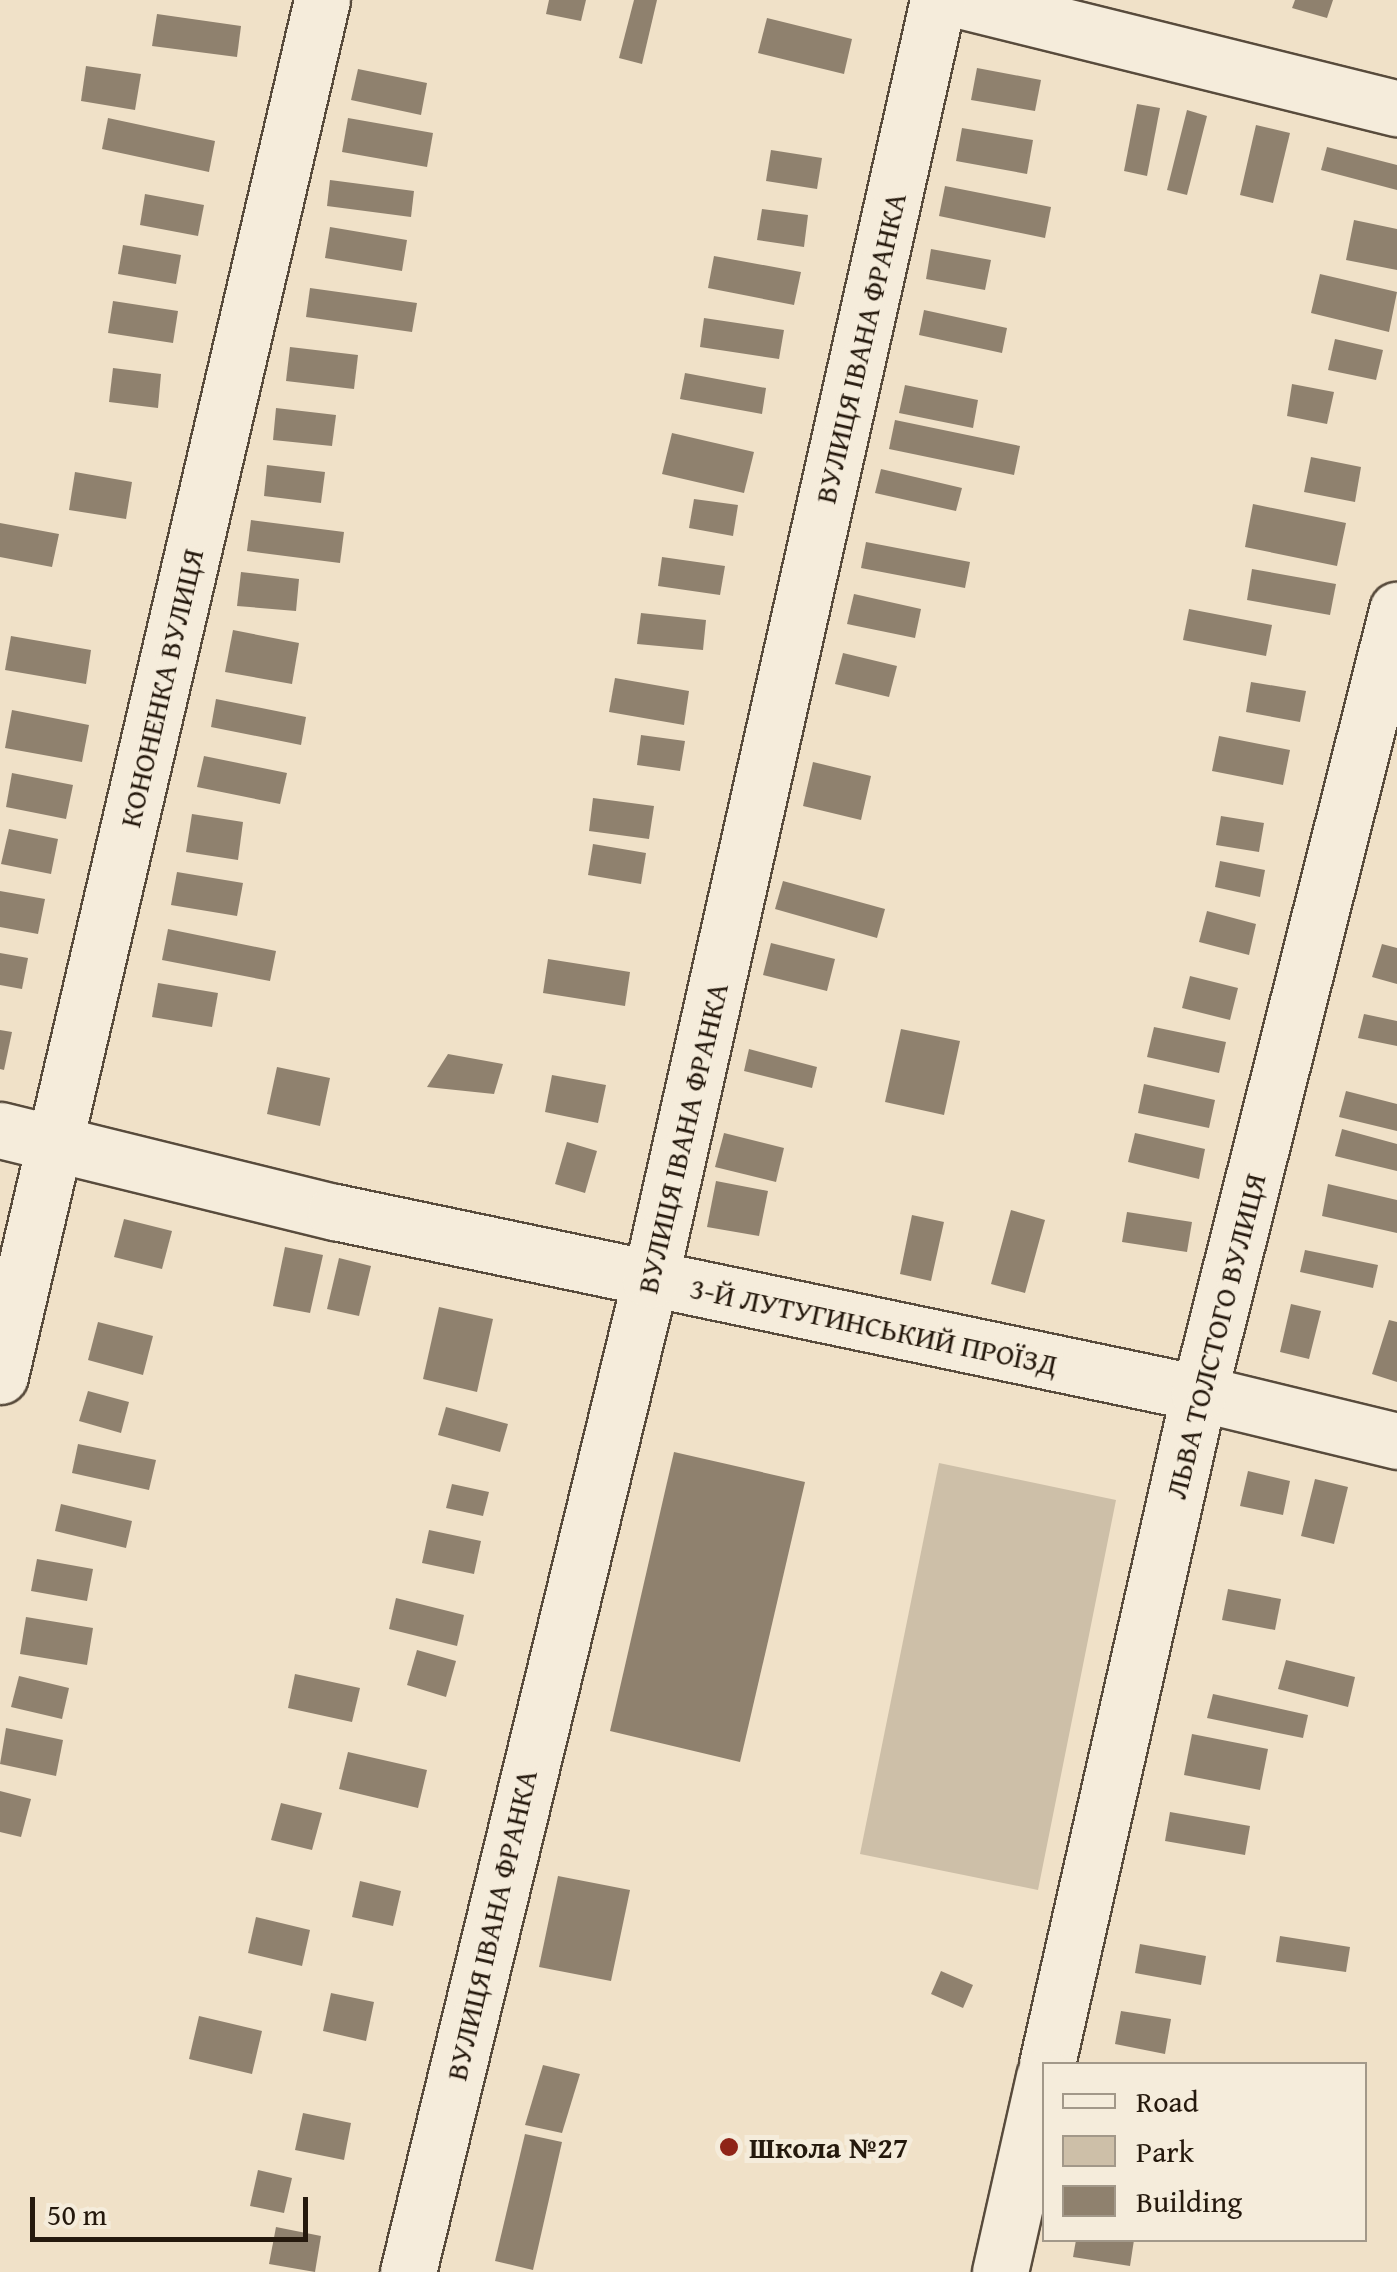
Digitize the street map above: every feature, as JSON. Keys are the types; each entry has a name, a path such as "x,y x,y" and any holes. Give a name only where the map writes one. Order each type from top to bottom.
{"street":[{"name":"КОНОНЕНКА ВУЛИЦЯ","path":"0,1376 322,0"},
{"name":"ВУЛИЦЯ ІВАНА ФРАНКА","path":"408,2272 650,1280 938,0"},
{"path":"960,0 1397,108"},
{"name":"ЛЬВА ТОЛСТОГО ВУЛИЦЯ","path":"1047,2062 1199,1393 1397,610"},
{"name":"3-Й ЛУТУГИНСЬКИЙ ПРОЇЗД","path":"0,1130 335,1212 1199,1393 1397,1441"},
{"path":"1000,2272 1042,2086"}],"green space":[{"path":"939,1463 1116,1500 1038,1890 860,1854"}],"building":[{"path":"549,0 586,0 581,21 546,14"},
{"path":"634,0 657,0 642,64 619,58"},
{"path":"1295,0 1333,0 1327,18 1292,8"},
{"path":"157,14 241,26 237,57 152,46"},
{"path":"767,18 852,39 844,74 758,53"},
{"path":"86,66 141,74 135,110 81,101"},
{"path":"977,68 1041,80 1035,111 971,100"},
{"path":"358,69 427,83 421,115 351,100"},
{"path":"1137,104 1160,108 1147,176 1124,171"},
{"path":"1187,110 1207,116 1187,195 1167,190"},
{"path":"108,118 215,141 209,172 102,149"},
{"path":"348,118 433,133 427,167 342,152"},
{"path":"1256,125 1290,133 1273,203 1240,195"},
{"path":"962,128 1033,140 1027,174 956,161"},
{"path":"1327,147 1397,165 1397,190 1321,170"},
{"path":"771,150 822,158 817,189 766,181"},
{"path":"330,180 414,191 411,217 327,206"},
{"path":"945,186 1051,207 1045,238 939,216"},
{"path":"145,194 204,205 198,236 140,225"},
{"path":"762,209 808,215 804,247 757,240"},
{"path":"1354,220 1397,229 1397,270 1346,260"},
{"path":"330,227 407,240 402,271 325,258"},
{"path":"123,245 181,255 176,284 118,274"},
{"path":"931,249 991,260 985,290 926,279"},
{"path":"714,256 801,272 794,305 708,288"},
{"path":"1320,274 1397,292 1389,332 1311,313"},
{"path":"310,288 417,303 412,332 306,317"},
{"path":"113,301 178,311 173,343 108,333"},
{"path":"924,310 1007,328 1002,353 919,335"},
{"path":"704,318 784,330 779,359 700,347"},
{"path":"1335,339 1383,350 1376,380 1328,370"},
{"path":"290,347 358,355 354,389 286,381"},
{"path":"113,368 161,374 158,408 109,402"},
{"path":"685,373 766,388 762,414 680,399"},
{"path":"1292,384 1334,392 1327,424 1287,416"},
{"path":"905,385 978,400 973,428 899,413"},
{"path":"276,408 336,415 332,446 273,440"},
{"path":"895,420 1020,446 1014,475 889,449"},
{"path":"672,433 754,452 744,493 662,474"},
{"path":"1311,457 1361,467 1355,502 1304,492"},
{"path":"267,465 325,472 321,503 264,496"},
{"path":"881,469 962,488 956,511 875,493"},
{"path":"75,472 132,482 126,519 69,510"},
{"path":"694,499 738,505 733,536 689,528"},
{"path":"1253,504 1346,523 1337,566 1245,547"},
{"path":"251,520 344,532 340,563 247,551"},
{"path":"0,523 59,534 52,567 0,557"},
{"path":"866,542 970,562 965,588 861,568"},
{"path":"662,557 725,566 720,595 658,586"},
{"path":"1252,569 1336,584 1330,615 1247,600"},
{"path":"241,572 299,579 296,611 237,606"},
{"path":"854,594 921,609 915,638 847,624"},
{"path":"1189,609 1272,625 1266,656 1183,640"},
{"path":"641,613 706,620 703,650 637,644"},
{"path":"233,630 299,643 292,684 225,672"},
{"path":"11,636 91,650 86,684 5,670"},
{"path":"843,653 897,666 889,697 835,684"},
{"path":"615,678 689,691 684,725 609,712"},
{"path":"1251,682 1306,691 1300,722 1246,712"},
{"path":"216,699 306,717 301,745 211,727"},
{"path":"12,710 89,725 82,762 5,748"},
{"path":"641,735 685,741 680,771 637,765"},
{"path":"1219,736 1290,750 1283,785 1212,771"},
{"path":"204,756 287,773 280,804 197,787"},
{"path":"813,762 871,776 861,820 803,806"},
{"path":"12,773 73,785 66,819 6,807"},
{"path":"593,798 654,806 649,839 589,831"},
{"path":"192,814 243,822 238,860 186,852"},
{"path":"1221,816 1264,823 1259,852 1216,845"},
{"path":"9,829 58,839 51,874 1,864"},
{"path":"593,844 646,853 641,884 588,875"},
{"path":"1220,861 1265,870 1260,897 1215,887"},
{"path":"177,872 243,883 237,916 171,905"},
{"path":"783,881 885,909 877,938 775,909"},
{"path":"0,891 45,899 38,934 0,927"},
{"path":"1207,911 1256,924 1249,955 1199,942"},
{"path":"168,929 276,951 270,981 162,960"},
{"path":"771,943 835,959 827,991 763,975"},
{"path":"1382,944 1397,948 1397,984 1372,977"},
{"path":"0,953 28,958 22,989 0,985"},
{"path":"548,959 630,972 625,1006 543,993"},
{"path":"1190,976 1238,988 1230,1020 1182,1008"},
{"path":"158,983 218,993 212,1027 152,1017"},
{"path":"1364,1014 1397,1021 1397,1046 1358,1038"},
{"path":"1154,1027 1226,1042 1219,1073 1147,1057"},
{"path":"901,1029 960,1041 944,1115 885,1102"},
{"path":"0,1030 12,1032 4,1070 0,1069"},
{"path":"749,1049 817,1067 812,1088 744,1071"},
{"path":"448,1054 503,1064 494,1094 427,1087"},
{"path":"277,1067 330,1078 320,1126 267,1114"},
{"path":"552,1075 606,1085 598,1123 545,1112"},
{"path":"1144,1084 1215,1100 1209,1128 1138,1113"},
{"path":"1346,1091 1397,1104 1397,1131 1339,1117"},
{"path":"1342,1129 1397,1144 1397,1171 1335,1156"},
{"path":"724,1133 784,1148 776,1182 715,1167"},
{"path":"1135,1133 1205,1149 1199,1179 1128,1162"},
{"path":"567,1142 597,1151 585,1193 555,1184"},
{"path":"716,1181 768,1191 759,1236 707,1227"},
{"path":"1328,1184 1397,1200 1397,1233 1322,1216"},
{"path":"1011,1210 1045,1220 1025,1293 991,1284"},
{"path":"1127,1212 1192,1222 1187,1252 1122,1242"},
{"path":"912,1215 944,1222 931,1281 900,1274"},
{"path":"124,1219 172,1231 162,1269 114,1257"},
{"path":"285,1247 323,1255 310,1313 273,1306"},
{"path":"1305,1250 1378,1265 1373,1288 1300,1272"},
{"path":"339,1258 371,1266 359,1316 327,1309"},
{"path":"1291,1304 1321,1311 1309,1359 1280,1352"},
{"path":"439,1307 493,1319 477,1392 423,1379"},
{"path":"1389,1320 1397,1322 1397,1382 1372,1374"},
{"path":"98,1322 153,1336 143,1375 88,1360"},
{"path":"88,1391 129,1402 121,1433 79,1421"},
{"path":"446,1407 508,1424 500,1452 438,1435"},
{"path":"78,1444 156,1460 149,1490 72,1473"},
{"path":"674,1452 805,1482 740,1762 610,1731"},
{"path":"1248,1471 1290,1481 1283,1515 1240,1506"},
{"path":"1315,1479 1348,1487 1334,1544 1301,1536"},
{"path":"452,1484 489,1492 483,1516 446,1508"},
{"path":"61,1504 132,1521 126,1548 55,1531"},
{"path":"429,1530 481,1541 474,1574 422,1563"},
{"path":"37,1559 93,1569 87,1601 31,1591"},
{"path":"1228,1589 1281,1599 1275,1630 1222,1620"},
{"path":"396,1598 464,1615 457,1646 389,1629"},
{"path":"26,1617 93,1628 87,1665 20,1654"},
{"path":"417,1650 456,1661 446,1697 407,1685"},
{"path":"1286,1660 1355,1677 1348,1707 1278,1689"},
{"path":"295,1674 360,1688 352,1722 288,1708"},
{"path":"19,1676 69,1688 62,1719 11,1707"},
{"path":"1213,1694 1308,1715 1303,1738 1207,1718"},
{"path":"6,1728 63,1740 56,1776 0,1764"},
{"path":"1192,1734 1268,1749 1260,1790 1184,1775"},
{"path":"348,1752 427,1770 418,1808 339,1789"},
{"path":"0,1791 31,1799 21,1837 0,1832"},
{"path":"281,1803 322,1813 312,1850 271,1840"},
{"path":"1170,1812 1250,1826 1245,1855 1165,1841"},
{"path":"558,1876 630,1890 611,1981 539,1967"},
{"path":"360,1881 401,1891 393,1926 352,1917"},
{"path":"256,1917 310,1930 302,1966 248,1953"},
{"path":"1280,1936 1350,1947 1346,1972 1276,1962"},
{"path":"1140,1944 1206,1956 1201,1985 1135,1973"},
{"path":"941,1971 973,1985 963,2008 931,1994"},
{"path":"331,1993 374,2002 366,2041 323,2031"},
{"path":"1121,2011 1171,2019 1165,2054 1115,2044"},
{"path":"199,2016 262,2031 252,2074 189,2059"},
{"path":"543,2065 580,2074 562,2133 525,2125"},
{"path":"303,2113 351,2123 344,2160 295,2150"},
{"path":"525,2134 562,2142 533,2270 495,2261"},
{"path":"258,2170 292,2178 284,2213 250,2206"},
{"path":"276,2227 321,2236 315,2272 269,2264"},
{"path":"1076,2242 1134,2242 1130,2266 1073,2257"}],"place":[{"name":"Школа №27","path":"729,2147"}]}
